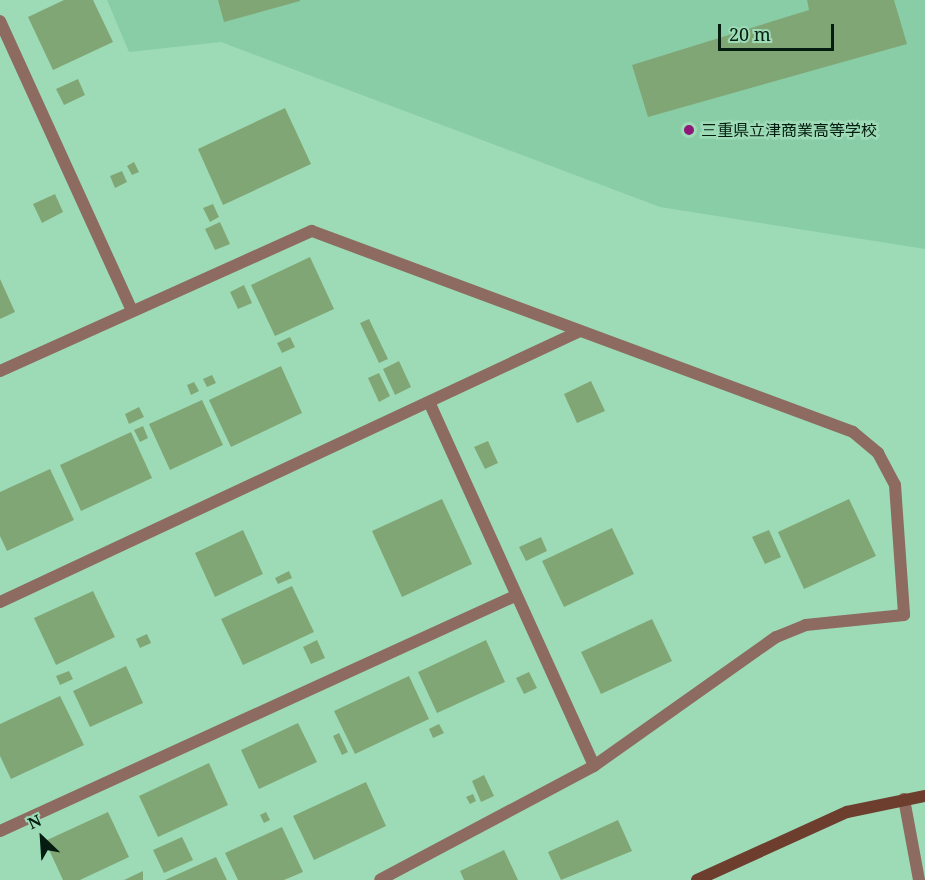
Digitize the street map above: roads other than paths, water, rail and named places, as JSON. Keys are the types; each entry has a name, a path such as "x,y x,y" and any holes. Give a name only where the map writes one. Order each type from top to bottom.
{"street":[{"path":"0,21 132,310"},
{"path":"0,371 312,231 853,432 878,453 895,484 904,615 806,626 776,637 594,766 380,880"},
{"path":"0,602 430,404 580,331"},
{"path":"430,404 515,596 594,766"},
{"path":"0,831 515,596"},
{"path":"696,880 782,837 904,799 925,796"},
{"path":"904,799 919,880"}],"place":[{"name":"三重県立津商業高等学校","path":"689,130"}]}
